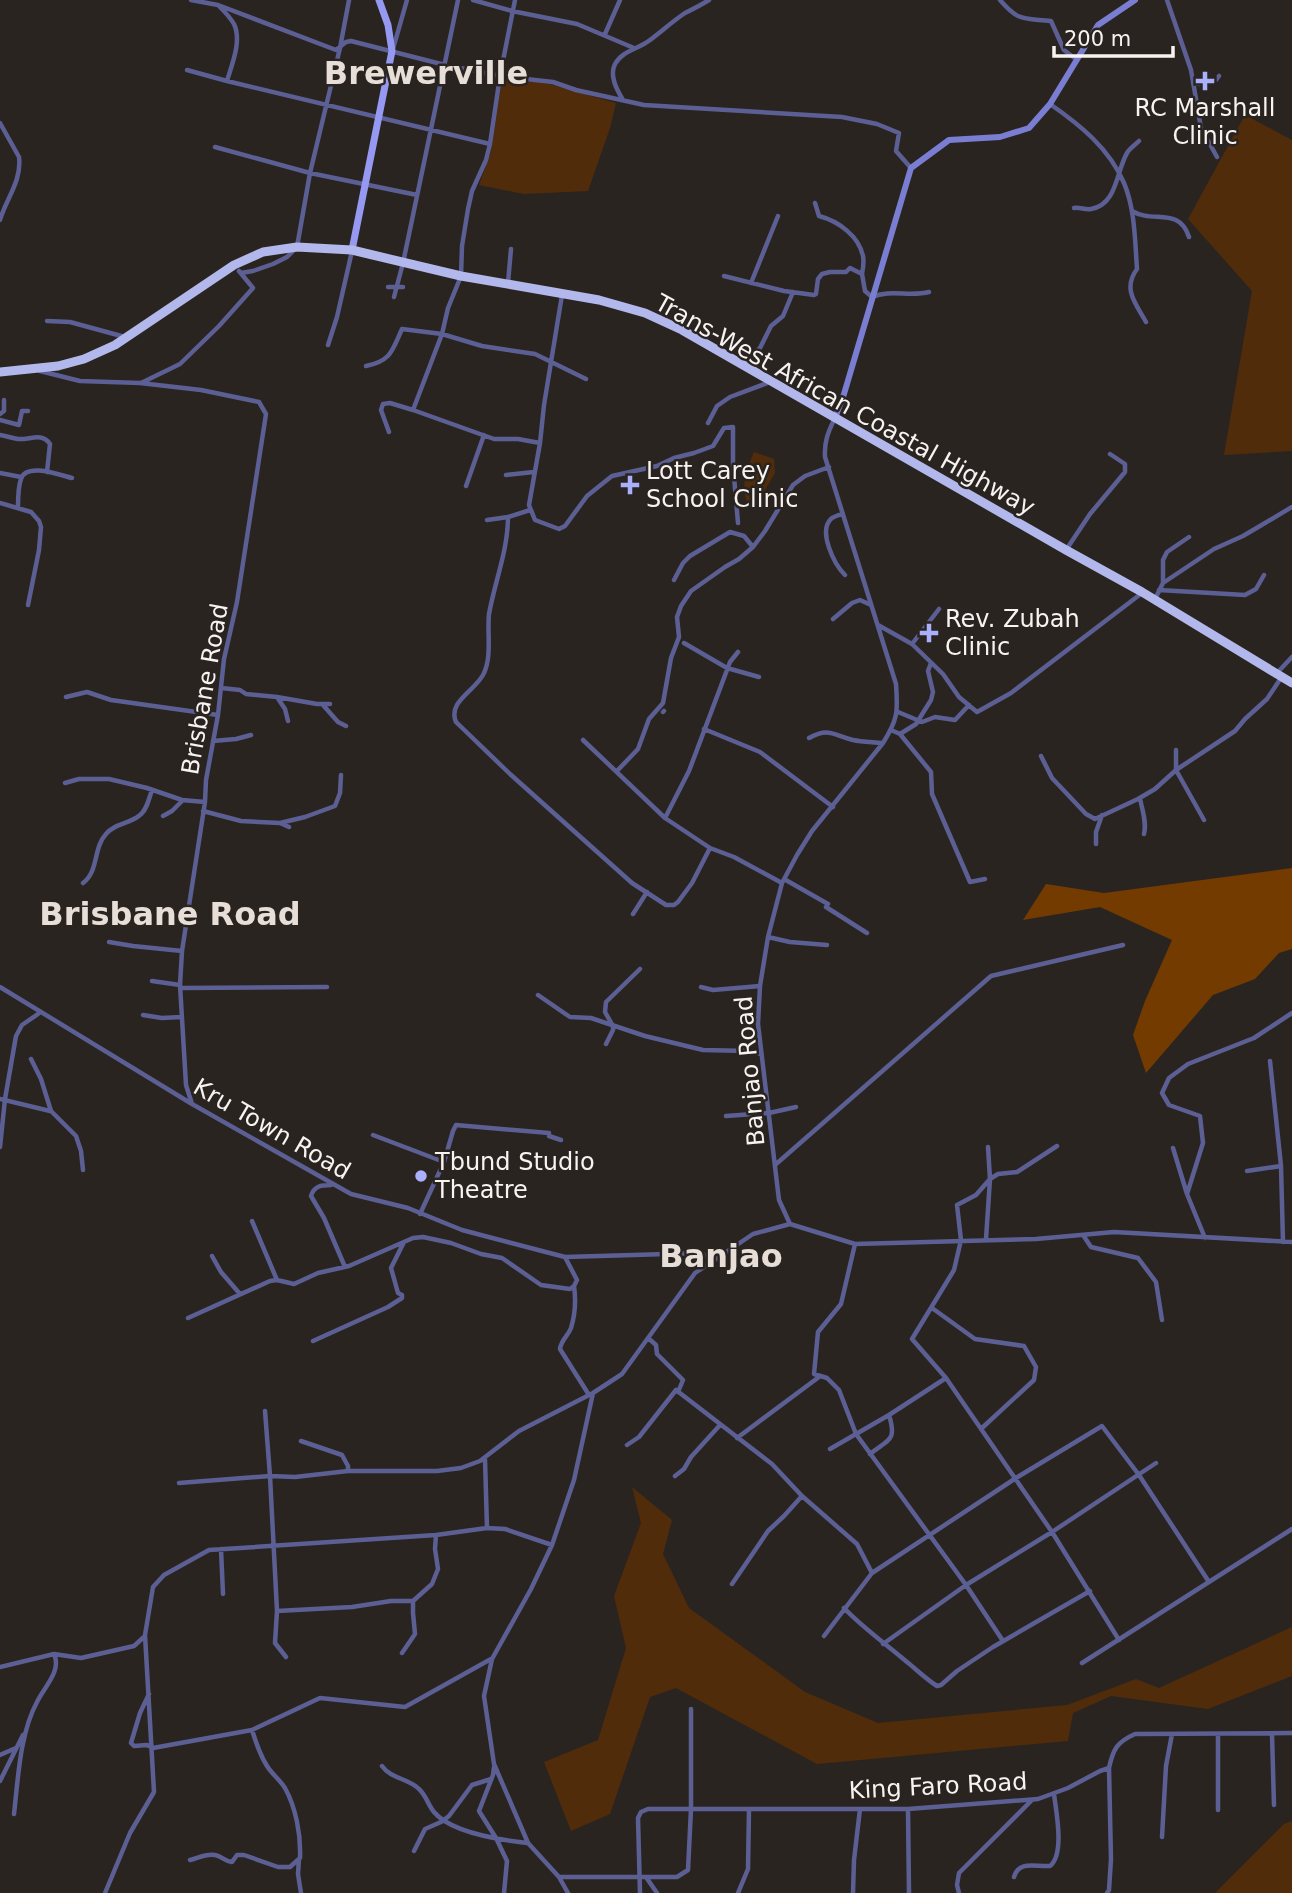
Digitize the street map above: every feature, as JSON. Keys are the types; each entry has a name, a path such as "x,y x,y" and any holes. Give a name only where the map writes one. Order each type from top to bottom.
{"highway":[{"name":"Trans-West African Coastal Highway","path":"0,372 36,370 84,359 115,345 263,252 298,247 352,250 461,276 598,300 645,313 681,330 1066,550 1142,592 1157,595 1286,679"}],"main road":[{"path":"352,250 392,51 388,26 379,0"}],"street":[{"path":"191,0 218,5 329,49 335,50 351,41 445,65 499,76 553,82 576,90 644,105 842,117 877,124 899,133 896,150 911,168"},
{"path":"237,269 253,271 274,264 298,247 310,173 349,0"},
{"path":"392,51 407,0"},
{"path":"394,297 458,0"},
{"path":"473,0 578,24 634,48"},
{"path":"413,410 461,276 461,246 468,209 490,144 499,76 515,0"},
{"path":"606,34 620,0"},
{"path":"624,101 613,71 615,64 622,56 648,42 684,14 709,0"},
{"path":"1000,0 1017,17 1051,21 1064,50 1077,60"},
{"path":"835,418 911,168 949,140 1000,137 1029,128 1050,104 1098,25 1135,0"},
{"path":"1167,0 1191,70 1201,128 1217,157"},
{"path":"218,5 233,21 236,30 237,41 227,81"},
{"path":"187,70 490,144"},
{"path":"1193,83 1216,80 1219,76"},
{"path":"1050,104 1078,124 1102,147 1124,183 1131,210 1137,269 1131,277 1129,287 1146,322"},
{"path":"0,123 20,163 14,187 0,220"},
{"path":"1074,208 1087,210 1098,207 1112,195 1127,152 1139,141"},
{"path":"215,147 310,173 416,195"},
{"path":"815,203 819,216 832,219 853,235 863,257 865,291 872,297"},
{"path":"1131,210 1139,215 1171,218 1186,228 1189,237"},
{"path":"751,283 778,216"},
{"path":"508,284 511,249"},
{"path":"328,345 352,250"},
{"path":"724,276 814,295 822,274 846,272 850,268 862,274"},
{"path":"36,370 80,380 140,383 180,364 253,288 237,269"},
{"path":"388,287 403,287"},
{"path":"742,365 760,348 771,326 783,316 793,292"},
{"path":"872,297 891,293 918,295 929,292"},
{"path":"562,294 528,505 536,520 559,529 565,526 587,496 612,476 657,466 713,446 724,428 733,427 738,523"},
{"path":"47,321 70,323 125,337"},
{"path":"366,366 381,363 386,358 402,329 442,334 482,346 535,354 586,379"},
{"path":"709,423 717,407 730,397 771,382"},
{"name":"Brisbane Road","path":"140,383 201,390 259,402 266,414 237,602 224,659 182,951 181,1017 186,1085 192,1104"},
{"path":"0,414 4,411 4,400"},
{"path":"389,432 381,411 383,404 390,403 494,439 540,443"},
{"path":"0,419 19,425 22,411 28,411"},
{"name":"Banjao Road","path":"790,1224 779,1200 758,1024 760,986 768,937 783,881 802,847 883,743 898,712 895,684 825,457 826,436 835,418"},
{"path":"0,435 17,439 39,436 47,439 50,444 47,472"},
{"path":"466,485 484,435"},
{"path":"1066,550 1090,514 1125,472 1125,464 1110,454"},
{"path":"617,771 638,749 649,719 663,703 671,658 678,637 677,617 691,591 739,559 752,547 793,485 805,476 829,467"},
{"path":"18,507 21,477 24,472 47,472 72,478"},
{"path":"506,475 534,472"},
{"path":"0,474 21,477"},
{"path":"0,503 31,512 41,527 28,605"},
{"path":"1163,583 1214,549 1243,536 1292,507"},
{"path":"487,520 530,510"},
{"path":"843,514 833,517 827,524 825,534 838,568 845,575"},
{"path":"508,517 508,538 487,629 487,662 484,674 455,708 453,716 456,722 632,883 669,906 678,902 692,883 710,848"},
{"path":"674,580 690,556 730,532 744,536 752,547"},
{"path":"1189,537 1167,552 1163,560 1163,583 1157,595 1245,594 1256,589 1265,575"},
{"path":"877,624 912,644 943,674 959,697 977,712 1011,693 1142,592"},
{"path":"833,619 852,603 860,600 871,605"},
{"path":"912,644 939,609"},
{"path":"684,643 727,668 760,677"},
{"path":"665,818 688,771 727,668 738,652"},
{"path":"1041,756 1052,778 1086,814 1095,819 1155,789 1176,770 1235,731 1286,679 1292,657"},
{"path":"900,734 916,724 931,701 933,692 928,671 931,663"},
{"path":"221,688 246,694 330,704"},
{"path":"66,697 87,692 111,700 218,715"},
{"path":"276,697 285,709 288,721"},
{"path":"322,704 338,722 346,726"},
{"path":"898,712 922,722 935,717 955,720 969,705"},
{"path":"704,729 760,752 833,807"},
{"path":"891,730 900,734 931,772 932,794 970,882 985,878"},
{"path":"809,738 818,733 829,732 852,740 883,743"},
{"path":"213,741 251,735"},
{"path":"583,740 665,818 710,848 783,881 867,933"},
{"path":"1176,750 1176,770 1204,820"},
{"path":"203,811 241,821 281,823 305,817 335,806 340,793 341,775"},
{"path":"65,783 79,779 109,779 183,800 205,802"},
{"path":"83,883 90,877 104,835 116,825 140,815 154,791"},
{"path":"1140,798 1146,824 1144,834"},
{"path":"163,816 173,811 183,800"},
{"path":"1096,844 1096,832 1103,815"},
{"path":"281,823 289,827"},
{"path":"633,914 647,892"},
{"path":"768,937 827,945"},
{"path":"109,942 182,951"},
{"path":"775,1165 991,976 1123,945"},
{"path":"606,1044 613,1027 605,1012 606,1002 640,969"},
{"path":"152,981 180,987 327,987"},
{"path":"701,987 713,990 760,986"},
{"name":"Kru Town Road","path":"0,987 192,1104 351,1194 383,1201 462,1230 565,1257 701,1253 713,1261"},
{"path":"538,995 570,1017 591,1018 613,1027 703,1050 748,1051 761,1055"},
{"path":"0,1147 2,1100 16,1036 22,1025 40,1011"},
{"path":"1187,1194 1203,1143 1200,1116 1169,1105 1162,1093 1169,1078 1188,1064 1254,1038 1292,1013"},
{"path":"143,1015 181,1017"},
{"path":"30,1059 41,1079 51,1111 76,1136 83,1170"},
{"path":"1269,1061 1281,1166 1283,1242"},
{"path":"2,1100 51,1111"},
{"path":"726,1116 769,1113 796,1107"},
{"path":"420,1214 444,1163 456,1125 549,1134 561,1140"},
{"path":"373,1135 444,1163"},
{"path":"1057,1146 1017,1172 999,1174 990,1179 976,1195 957,1205 961,1240 954,1270 912,1339 946,1378 982,1428 1052,1532 1119,1640"},
{"path":"986,1239 990,1179 988,1147"},
{"path":"1173,1148 1187,1194 1205,1238"},
{"path":"1247,1171 1281,1166"},
{"path":"332,1185 318,1186 311,1196 324,1218 345,1267"},
{"path":"252,1221 277,1280"},
{"path":"179,1483 348,1471 437,1471 461,1468 485,1458 519,1431 591,1394 622,1374 695,1273 753,1234 790,1224 855,1244 1036,1239 1114,1233 1292,1242"},
{"path":"1083,1234 1091,1247 1138,1258 1156,1282 1162,1320"},
{"path":"188,1318 270,1281 294,1284 318,1273 345,1267 404,1242 423,1237 502,1258 541,1285 570,1289 577,1280 565,1257"},
{"path":"313,1341 402,1298 391,1268 404,1242"},
{"path":"855,1244 841,1304 818,1332 814,1374 827,1378 839,1390 856,1434 966,1585 1003,1641"},
{"path":"212,1256 221,1272 240,1294"},
{"path":"568,1893 559,1877 528,1843 494,1764 484,1696 492,1659 552,1545 574,1480 591,1394 560,1349 560,1344 571,1329 576,1300 574,1286"},
{"path":"932,1308 975,1339 1024,1346 1036,1367 1034,1380 982,1428"},
{"path":"648,1338 656,1345 657,1354 683,1380 678,1392"},
{"path":"737,1438 819,1377"},
{"path":"830,1449 946,1378"},
{"path":"627,1445 639,1437 676,1390 772,1464 802,1496 857,1544 872,1573"},
{"path":"265,1411 275,1546 275,1643 286,1657"},
{"path":"870,1454 893,1436 889,1415"},
{"path":"674,1476 684,1469 691,1457 720,1425"},
{"path":"824,1636 872,1573 1016,1478 1102,1426 1139,1475 1209,1583"},
{"path":"301,1441 342,1455 348,1471"},
{"path":"485,1458 487,1528"},
{"path":"883,1644 966,1585 1156,1463"},
{"path":"732,1584 768,1531 802,1496"},
{"path":"105,1893 130,1833 154,1791 145,1635 153,1587 164,1575 209,1550 436,1535 487,1528 505,1529 552,1545"},
{"path":"1082,1664 1292,1529"},
{"path":"277,1611 413,1601 432,1584 438,1569 436,1535"},
{"path":"220,1549 223,1594"},
{"path":"844,1608 883,1644 937,1686 1003,1641 1090,1591"},
{"path":"402,1653 415,1634 413,1601"},
{"path":"0,1667 54,1654 80,1658 134,1646 145,1635"},
{"path":"0,1781 27,1728 36,1703 54,1675 57,1660 54,1654"},
{"path":"149,1694 131,1743 134,1746 147,1745 153,1748 252,1730 320,1698 405,1707 492,1659"},
{"path":"559,1877 677,1877 688,1870 691,1709"},
{"path":"14,1814 27,1728"},
{"path":"252,1730 257,1747 284,1787 293,1807 298,1831 301,1893"},
{"path":"1107,1893 1111,1859 1109,1768 1114,1751 1121,1740 1135,1734 1292,1734"},
{"path":"1162,1837 1166,1766 1171,1734"},
{"path":"1218,1734 1218,1810"},
{"path":"1272,1734 1274,1805"},
{"path":"0,1755 17,1748"},
{"path":"494,1764 492,1779 479,1811 507,1861 504,1893"},
{"path":"382,1766 387,1773 420,1789 434,1813 458,1828 528,1843"},
{"name":"King Faro Road","path":"640,1893 643,1877 638,1818 641,1812 908,1809 1032,1800 1054,1794 1109,1768"},
{"path":"414,1850 425,1829 444,1820 463,1799 471,1785 492,1779"},
{"path":"1014,1877 1016,1869 1022,1865 1050,1866 1057,1858 1058,1823 1054,1794"},
{"path":"959,1893 959,1872 1032,1800"},
{"path":"738,1893 748,1869 749,1809"},
{"path":"853,1893 853,1860 860,1809"},
{"path":"908,1809 909,1893"},
{"path":"190,1860 211,1854 218,1855 226,1862 232,1862 237,1855 244,1854 278,1867 290,1867 300,1858"},
{"path":"643,1877 657,1893"}],"shaded area":[{"path":"502,78 549,84 616,103 588,191 524,194 479,185 491,152"},
{"path":"1245,115 1292,140 1292,451 1224,455 1252,291 1188,219"},
{"path":"754,452 774,459 775,473 759,500 749,505 744,486"},
{"path":"1292,868 1292,949 1279,953 1255,979 1213,995 1146,1073 1133,1035 1172,940 1100,907 1023,920 1046,884 1104,893"},
{"path":"632,1487 672,1520 663,1554 689,1608 805,1692 878,1723 1067,1705 1136,1679 1159,1688 1292,1627 1292,1676 1208,1709 1111,1696 1073,1713 1068,1741 817,1764 676,1688 650,1697 610,1814 571,1831 544,1762 598,1740 626,1648 614,1596 641,1523"},
{"path":"1292,1821 1292,1893 1215,1893 1284,1824"}],"place":[{"name":"RC Marshall Clinic","path":"1205,81"},
{"name":"Lott Carey School Clinic","path":"630,485"},
{"name":"Rev. Zubah Clinic","path":"929,633"},
{"name":"Tbund Studio Theatre","path":"421,1176"}],"district":[{"name":"Brewerville","path":"426,73"},
{"name":"Brisbane Road","path":"170,914"},
{"name":"Banjao","path":"721,1256"}]}
